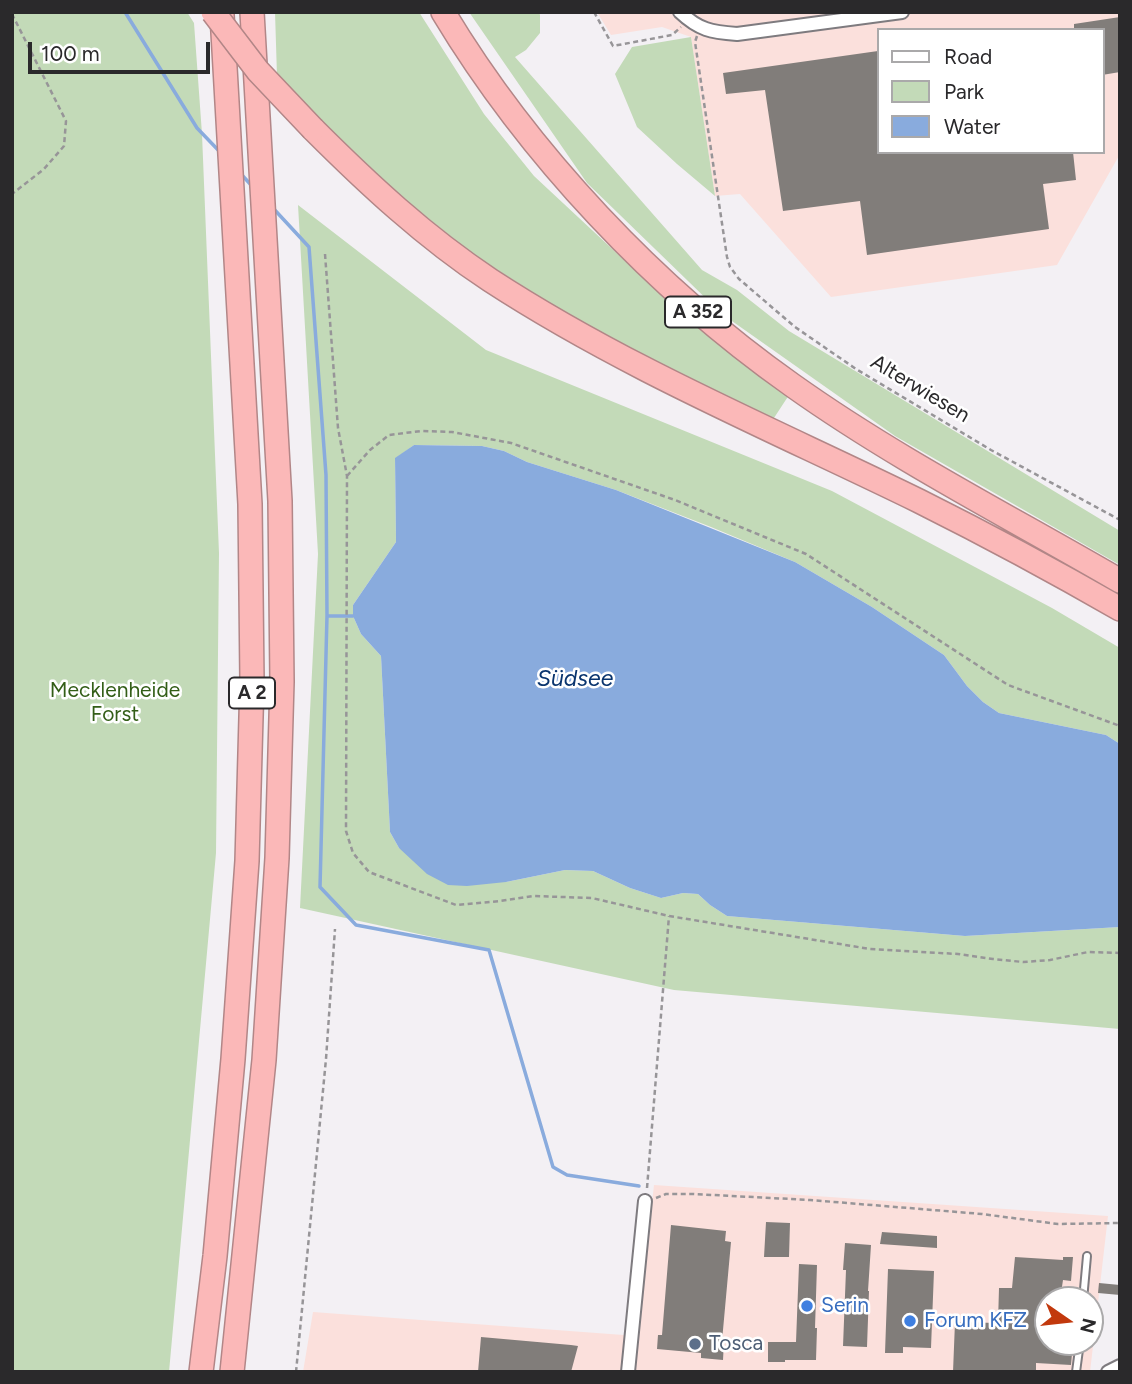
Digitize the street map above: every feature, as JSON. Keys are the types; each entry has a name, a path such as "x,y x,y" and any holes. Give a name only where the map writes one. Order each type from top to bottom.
{"highway":[{"path":"213,12 258,71 366,182 418,226 489,279 572,330 675,385 919,502 1051,569 1120,609"},
{"name":"A 2","path":"201,1372 215,1256 233,1059 247,861 252,681 250,504 222,12"},
{"name":"A 2","path":"232,1372 264,1060 277,858 282,682 280,501 252,12"},
{"name":"A 352","path":"443,12 505,104 568,181 617,236 701,314 792,386 846,421 936,477 1120,581"}],"street":[{"path":"689,19 710,32 737,34 895,13"},
{"path":"628,1372 645,1201"},
{"path":"1108,1372 1120,1366"}],"lane":[{"path":"1084,1286 1087,1256"}],"path":[{"path":"594,12 613,46 672,35 689,19"},
{"path":"12,14 66,121 64,146 44,169 12,194"},
{"name":"Alterwiesen","path":"689,19 695,42 727,257 730,267 739,279 795,327 856,369 991,450 1120,520"},
{"path":"325,254 338,428 347,477 346,831 353,853 369,872 456,905 533,896 592,898 669,916 870,949 958,954 1023,962 1050,960 1088,952 1120,953"},
{"path":"347,477 370,450 389,435 421,431 452,432 511,443 675,500 806,554 1008,685 1120,726"},
{"path":"669,916 645,1201 666,1194 693,1194 936,1210 1058,1224 1120,1223"},
{"path":"296,1372 326,1059 335,929"}],"shaded area":[{"path":"597,12 1120,12 1120,154 1057,265 831,297 740,194 715,196 691,37 662,27 611,35"},
{"path":"654,1185 1108,1216 1100,1286 1034,1286 1034,1356 1092,1356 1090,1372 303,1372 313,1312 637,1336"}],"green space":[{"name":"Mecklenheide Forst","path":"12,12 187,12 194,23 202,134 219,553 216,853 169,1372 12,1372"},
{"path":"275,12 419,12 484,114 534,176 637,272 711,335 789,395 772,421 576,320 474,255 373,174 277,76"},
{"path":"469,12 539,12 540,33 526,50 515,57 702,270 737,290 789,331 1120,531 1120,565 895,436 722,314 587,183"},
{"path":"691,37 715,196 637,127 615,74 632,47"},
{"path":"298,205 486,350 832,491 1052,608 1120,648 1120,744 1106,735 999,713 967,686 944,655 872,607 795,562 616,490 527,462 504,451 482,446 414,445 395,459 396,542 353,605 353,616 361,634 381,656 390,832 399,848 506,882 565,870 593,871 630,888 661,898 683,893 698,894 727,916 965,936 1120,927 1120,1029 674,990 300,908 318,554"}],"water":[{"name":"Südsee","path":"414,445 482,446 504,451 527,462 616,490 795,562 872,607 944,655 967,686 999,713 1106,735 1120,744 1120,927 965,936 727,916 698,894 683,893 661,898 630,888 593,871 565,870 506,882 467,886 448,885 427,874 399,848 390,832 381,656 361,634 353,616 353,605 396,542 395,458"}],"building":[{"path":"1120,17 1120,72 1104,75 1104,28 1074,28 1074,24"},
{"path":"876,51 876,154 1073,154 1076,180 1043,184 1049,229 867,255 860,201 783,211 765,90 726,94 723,73"},
{"path":"766,1222 790,1223 789,1257 764,1257"},
{"path":"671,1225 726,1231 725,1241 731,1242 722,1341 723,1360 701,1358 701,1353 657,1349 658,1335 662,1335"},
{"path":"882,1232 937,1236 937,1248 880,1244"},
{"path":"845,1243 871,1245 867,1347 843,1346"},
{"path":"1015,1257 1063,1260 1063,1257 1073,1257 1071,1281 1063,1280 1062,1286 1034,1286 1034,1356 1072,1356 1071,1365 1036,1363 1036,1372 953,1372 955,1322 998,1323 999,1288 1012,1288"},
{"path":"799,1264 817,1265 816,1360 768,1362 768,1342 796,1342"},
{"path":"888,1269 934,1271 931,1348 903,1347 903,1353 885,1353"},
{"path":"1099,1283 1120,1285 1120,1295 1104,1294 1104,1286 1099,1286"},
{"path":"481,1337 578,1346 571,1372 478,1372"}],"waterway":[{"path":"125,12 197,128 221,153"},
{"path":"241,174 252,186"},
{"path":"272,207 309,247 326,475 327,616 353,616"},
{"path":"327,616 320,887 356,925 489,950 553,1167 567,1175 639,1186"}],"place":[{"name":"Serin","path":"807,1306"},
{"name":"Forum KFZ","path":"910,1321"},
{"name":"Tosca","path":"695,1344"}]}
